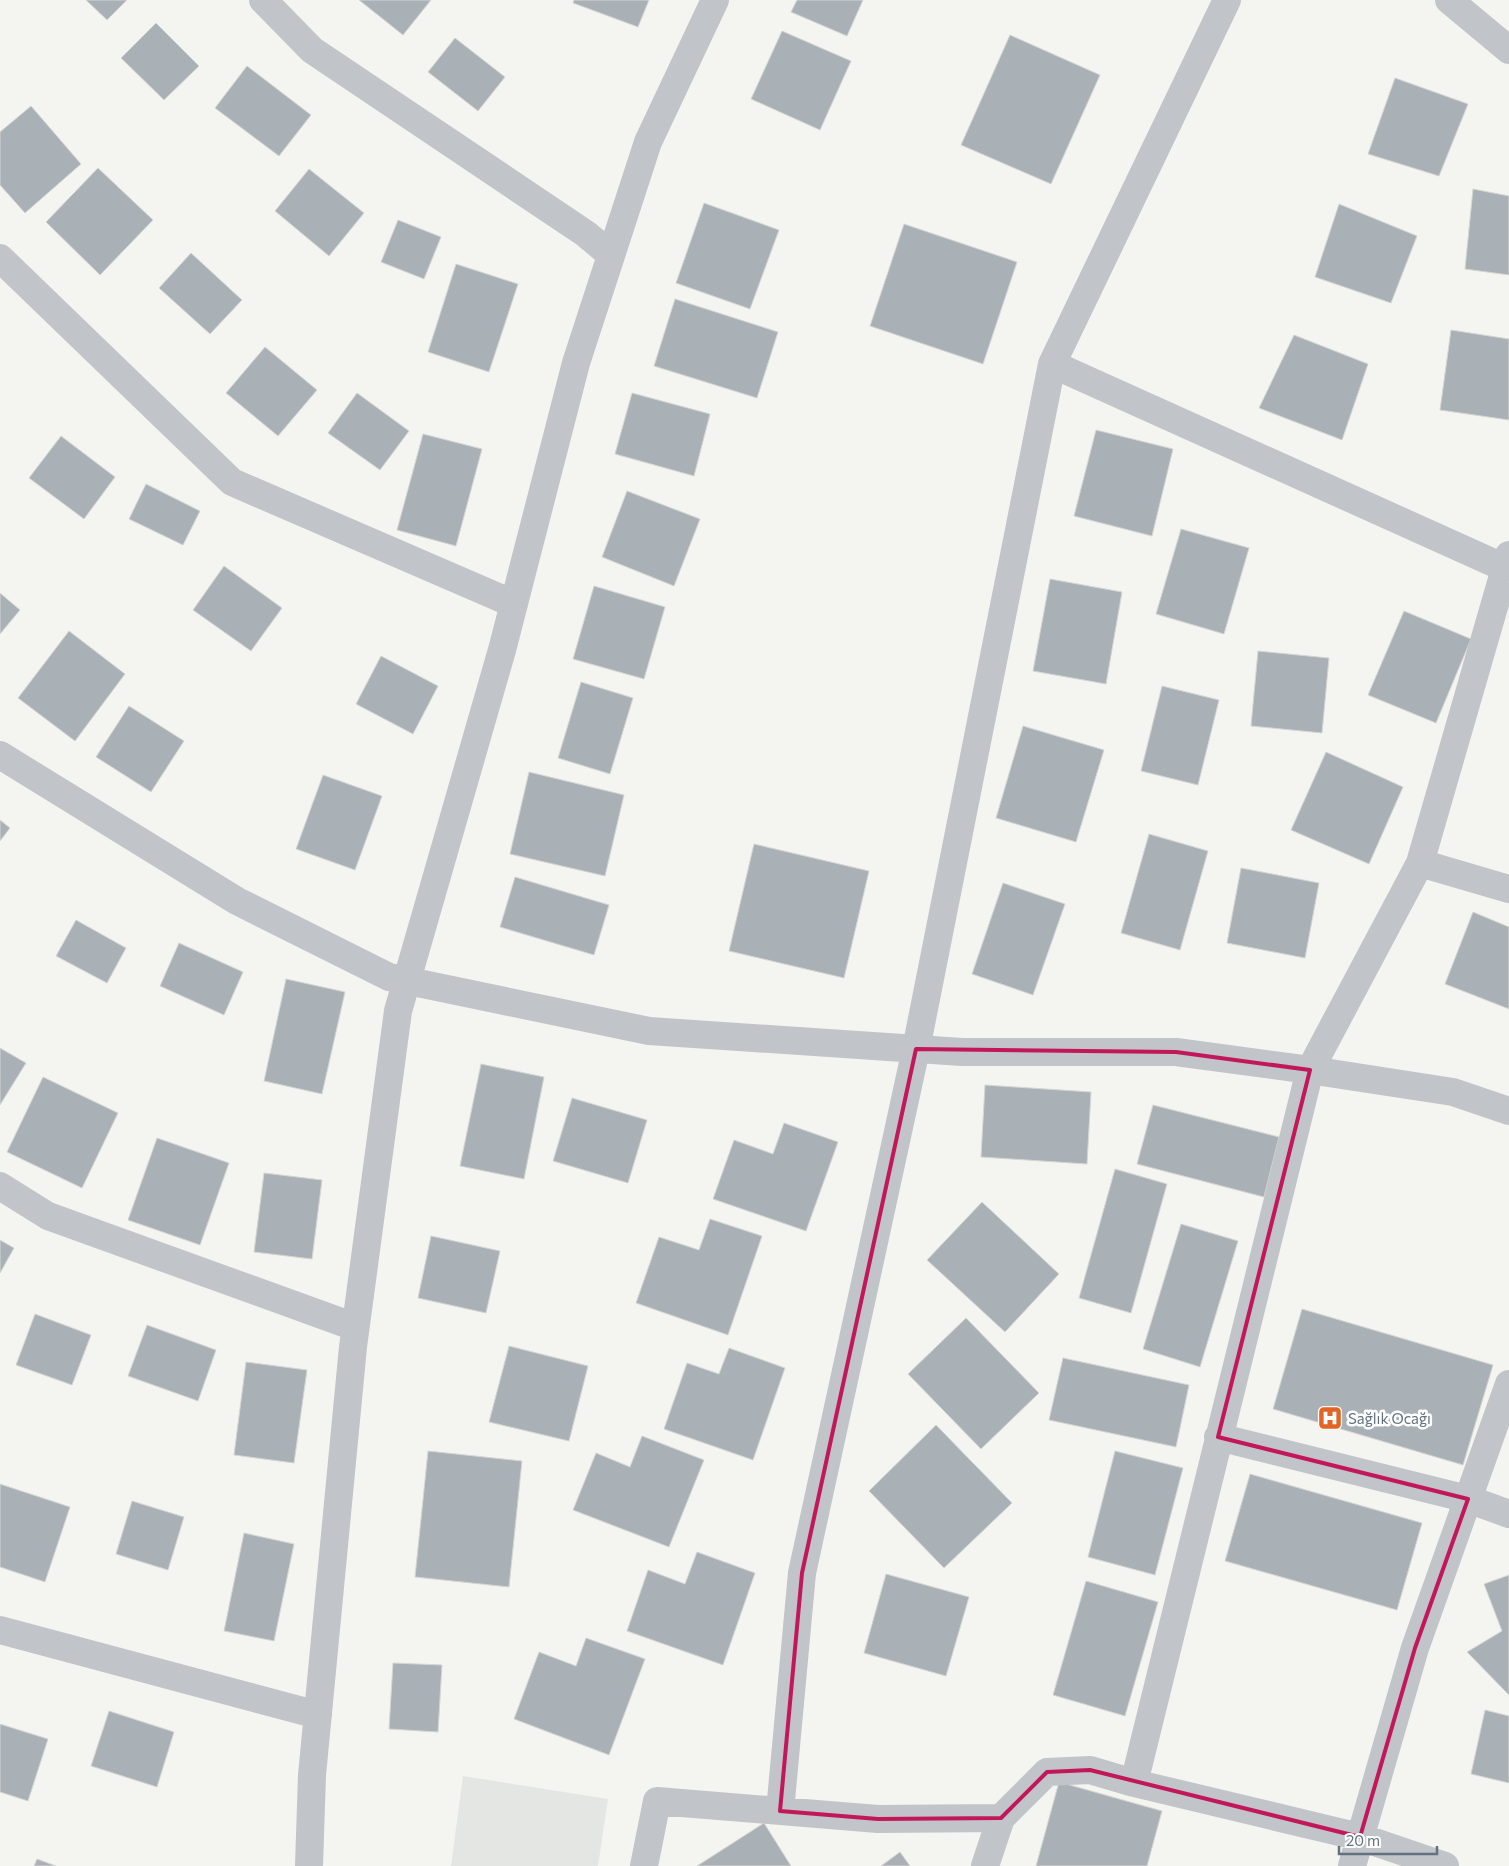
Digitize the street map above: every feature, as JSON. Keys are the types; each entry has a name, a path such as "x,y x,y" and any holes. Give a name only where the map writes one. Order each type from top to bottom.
{"street":[{"path":"263,0 312,50 586,234 611,255"},
{"path":"309,1866 312,1775 356,1327 398,1011 514,604 576,363 648,142 715,0"},
{"path":"780,1811 802,1572 916,1049 1052,364 1227,0"},
{"path":"1449,0 1509,50"},
{"path":"0,258 232,482 514,604"},
{"path":"1052,364 1507,561 1420,863 1310,1070 1134,1783"},
{"path":"0,755 237,901 389,977 649,1031 962,1052 1176,1052 1453,1092 1509,1111"},
{"path":"1420,863 1509,889"},
{"path":"0,1186 48,1216 356,1327"},
{"path":"1352,1866 1415,1648 1509,1384"},
{"path":"1218,1437 1468,1499 1509,1514"},
{"path":"0,1630 318,1715"},
{"path":"985,1866 1002,1818 1047,1772 1090,1770 1134,1783 1360,1838 1445,1866"},
{"path":"644,1866 657,1801 878,1819 1002,1818"}],"highlighted area":[{"path":"916,1049 1176,1052 1310,1070 1218,1437 1468,1499 1415,1648 1360,1837 1090,1770 1047,1772 1001,1818 878,1819 780,1811 802,1573"}],"shaded area":[{"path":"463,1776 608,1799 598,1866 451,1866"}],"building":[{"path":"86,0 127,0 107,20"},
{"path":"359,0 431,0 403,35"},
{"path":"574,0 649,0 638,27 573,3"},
{"path":"797,0 863,0 847,36 791,12"},
{"path":"156,23 199,66 164,100 121,58"},
{"path":"782,31 851,61 820,130 751,99"},
{"path":"1010,35 1100,75 1051,184 961,145"},
{"path":"455,38 505,77 478,111 428,72"},
{"path":"247,66 311,115 279,156 215,108"},
{"path":"1395,78 1468,104 1439,176 1368,154"},
{"path":"31,106 81,164 25,213 0,185 0,132"},
{"path":"98,168 153,220 100,275 46,222"},
{"path":"309,169 364,213 329,256 275,211"},
{"path":"1473,189 1509,196 1509,275 1465,269"},
{"path":"704,203 779,230 750,309 676,283"},
{"path":"1339,204 1417,236 1391,303 1315,277"},
{"path":"398,220 441,237 424,279 381,262"},
{"path":"904,224 1017,262 983,364 870,326"},
{"path":"191,253 242,300 210,334 159,288"},
{"path":"456,264 518,284 489,372 428,352"},
{"path":"675,299 778,332 757,398 654,366"},
{"path":"1451,330 1509,339 1509,420 1440,410"},
{"path":"1294,335 1368,364 1342,440 1259,408"},
{"path":"265,347 317,390 278,436 226,393"},
{"path":"357,393 409,431 380,470 328,433"},
{"path":"632,393 710,414 694,476 615,454"},
{"path":"1096,430 1173,449 1152,536 1074,516"},
{"path":"423,434 482,449 456,546 397,530"},
{"path":"61,436 115,477 84,519 29,478"},
{"path":"146,484 200,511 183,545 129,519"},
{"path":"627,491 700,519 674,586 602,557"},
{"path":"1181,529 1249,548 1224,634 1156,614"},
{"path":"224,566 282,608 251,651 193,610"},
{"path":"1050,579 1122,592 1106,684 1033,671"},
{"path":"594,586 665,607 644,679 573,659"},
{"path":"0,593 20,610 0,634"},
{"path":"1404,611 1471,639 1436,723 1368,695"},
{"path":"69,631 125,674 75,741 18,698"},
{"path":"1258,651 1329,658 1322,733 1251,726"},
{"path":"381,656 438,686 413,734 356,704"},
{"path":"581,682 633,698 610,774 558,758"},
{"path":"1162,686 1219,700 1198,785 1141,771"},
{"path":"129,706 184,741 151,792 96,757"},
{"path":"1023,726 1104,750 1076,842 996,818"},
{"path":"1326,752 1403,787 1369,864 1291,830"},
{"path":"529,772 624,795 605,876 510,854"},
{"path":"323,775 382,796 355,870 296,849"},
{"path":"0,820 10,828 0,841"},
{"path":"1149,834 1208,851 1180,950 1121,933"},
{"path":"754,844 869,871 844,978 729,951"},
{"path":"1241,868 1319,883 1305,958 1227,943"},
{"path":"515,877 609,905 594,955 500,927"},
{"path":"1003,883 1065,904 1033,995 972,974"},
{"path":"1473,912 1509,927 1509,1009 1445,984"},
{"path":"76,920 126,948 107,983 56,956"},
{"path":"179,943 243,972 224,1015 160,986"},
{"path":"286,979 345,992 322,1094 264,1081"},
{"path":"0,1048 26,1063 0,1105"},
{"path":"481,1064 544,1077 524,1179 460,1166"},
{"path":"43,1077 118,1113 82,1188 7,1152"},
{"path":"985,1085 1091,1092 1087,1164 981,1157"},
{"path":"572,1098 647,1120 628,1183 553,1161"},
{"path":"1153,1105 1279,1137 1264,1197 1137,1164"},
{"path":"784,1123 838,1142 806,1231 713,1199 734,1140 773,1154"},
{"path":"157,1138 229,1163 200,1245 128,1220"},
{"path":"1115,1169 1167,1184 1131,1313 1079,1298"},
{"path":"264,1173 322,1180 312,1259 254,1252"},
{"path":"982,1202 1059,1274 1005,1332 927,1260"},
{"path":"710,1219 762,1236 728,1335 636,1303 659,1237 699,1250"},
{"path":"1181,1224 1238,1241 1200,1367 1143,1349"},
{"path":"431,1236 500,1251 486,1313 418,1298"},
{"path":"0,1240 14,1248 0,1273"},
{"path":"1302,1309 1493,1365 1463,1465 1273,1409"},
{"path":"35,1314 91,1335 72,1385 16,1365"},
{"path":"966,1318 1039,1393 981,1449 908,1374"},
{"path":"147,1325 216,1350 198,1401 128,1376"},
{"path":"509,1346 588,1366 569,1441 489,1422"},
{"path":"729,1348 785,1368 753,1460 664,1429 687,1363 719,1374"},
{"path":"1063,1358 1189,1385 1176,1447 1049,1420"},
{"path":"246,1362 307,1370 294,1463 234,1455"},
{"path":"936,1425 1012,1503 944,1568 869,1491"},
{"path":"642,1436 704,1460 669,1547 573,1510 596,1453 630,1467"},
{"path":"428,1451 522,1461 509,1587 415,1577"},
{"path":"1115,1451 1183,1468 1155,1575 1088,1557"},
{"path":"1250,1474 1422,1523 1397,1610 1225,1561"},
{"path":"0,1484 70,1507 45,1582 0,1567"},
{"path":"132,1501 184,1517 168,1570 116,1554"},
{"path":"244,1533 294,1544 274,1641 224,1631"},
{"path":"697,1552 755,1573 723,1665 627,1631 648,1570 685,1584"},
{"path":"886,1574 969,1597 946,1676 864,1653"},
{"path":"1509,1575 1509,1695 1467,1652 1502,1631 1484,1584"},
{"path":"1086,1581 1158,1602 1125,1716 1053,1695"},
{"path":"586,1638 645,1659 609,1755 514,1719 539,1652 576,1666"},
{"path":"393,1663 442,1665 438,1732 389,1729"},
{"path":"1485,1710 1509,1716 1509,1783 1471,1774"},
{"path":"109,1711 174,1732 157,1787 91,1766"},
{"path":"0,1724 48,1739 28,1801 0,1792"},
{"path":"1059,1782 1162,1811 1147,1866 1036,1866"},
{"path":"764,1823 791,1866 697,1866"},
{"path":"900,1852 910,1866 881,1866"},
{"path":"37,1859 56,1866 34,1866"}],"place":[{"name":"Sağlık Ocağı","path":"1330,1418"}]}
